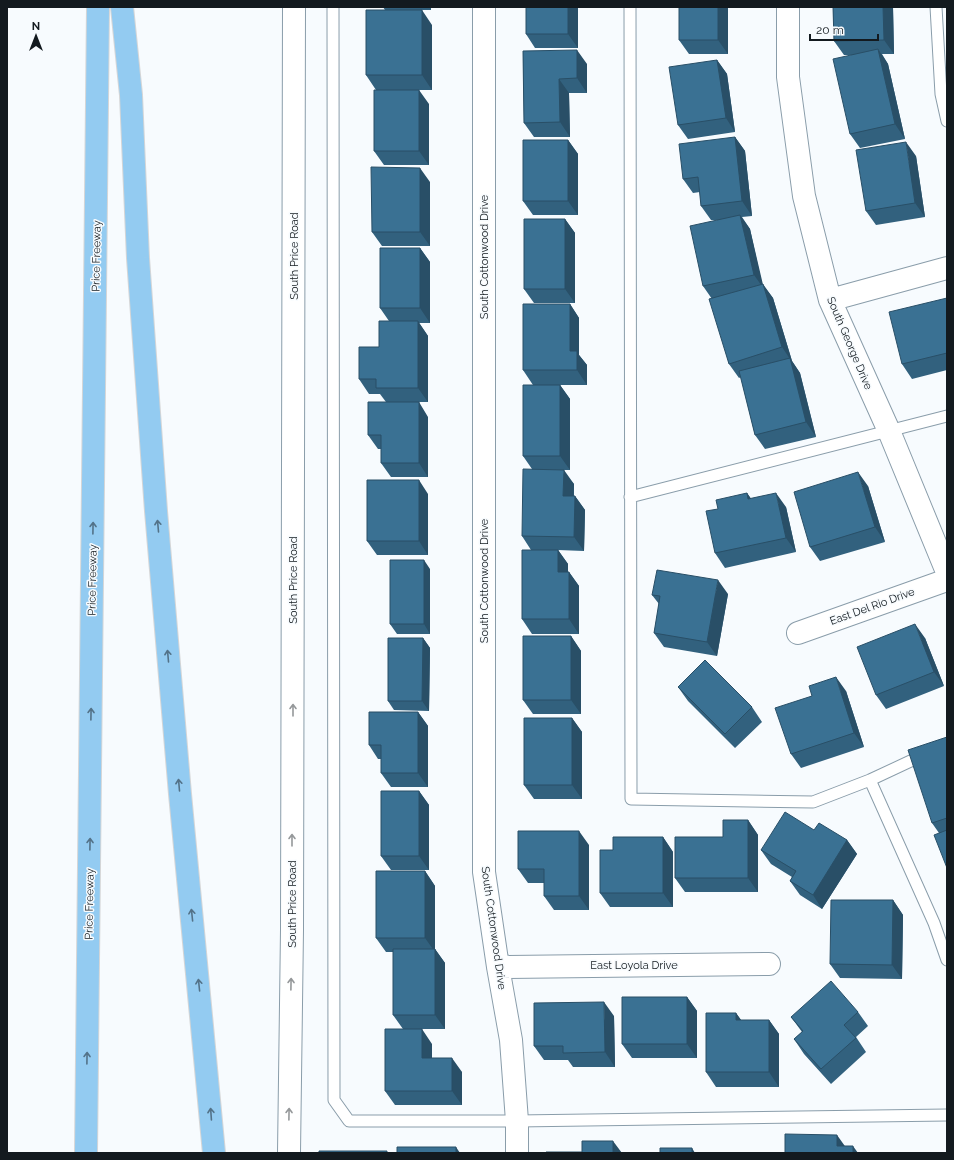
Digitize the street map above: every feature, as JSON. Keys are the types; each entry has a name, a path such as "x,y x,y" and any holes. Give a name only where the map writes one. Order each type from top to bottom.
{"highway":[{"name":"Price Freeway","path":"86,1153 98,7"},
{"path":"122,7 131,95 138,258 156,511 180,794 214,1153"},
{"path":"87,1096 95,1153"}],"street":[{"name":"South Price Road","path":"289,1153 292,930 294,7"},
{"name":"South Cottonwood Drive","path":"484,7 484,872 498,967 511,1040 517,1121 517,1153"},
{"name":"South George Drive","path":"788,7 788,77 804,196 830,300 889,431 947,572"},
{"path":"830,300 947,268"},
{"name":"East Del Rio Drive","path":"798,633 947,580"},
{"name":"East Loyola Drive","path":"498,967 769,964"}],"lane":[{"path":"333,7 334,1100 349,1121 517,1121 947,1115"},
{"path":"630,7 631,799 813,802 870,780 947,744"},
{"path":"936,7 941,94 947,121"},
{"path":"630,497 947,416"},
{"path":"870,780 934,923 947,960"}],"building":[{"path":"526,7 568,7 568,34 526,34"},
{"path":"679,7 718,7 718,40 679,40"},
{"path":"833,7 883,7 884,40 834,41"},
{"path":"366,10 422,10 422,75 366,75"},
{"path":"878,49 895,124 850,134 833,59"},
{"path":"577,50 577,78 559,79 560,122 524,123 523,51"},
{"path":"717,60 726,118 678,125 669,67"},
{"path":"374,90 419,90 419,151 374,151"},
{"path":"735,137 742,201 701,206 698,177 683,179 679,144"},
{"path":"523,140 568,140 568,201 523,201"},
{"path":"906,142 915,203 866,211 856,150"},
{"path":"371,167 420,168 420,232 372,232"},
{"path":"740,215 754,275 703,286 690,226"},
{"path":"524,219 565,219 565,289 524,289"},
{"path":"380,248 420,248 420,308 380,308"},
{"path":"763,284 782,347 729,364 709,299"},
{"path":"947,298 947,353 902,364 889,312"},
{"path":"523,304 570,304 570,351 577,351 577,370 523,370"},
{"path":"379,321 418,321 418,388 376,388 376,379 359,379 359,347 379,347"},
{"path":"790,358 806,422 755,435 739,371"},
{"path":"523,385 560,385 560,456 523,456"},
{"path":"368,402 419,402 419,463 381,463 381,435 368,435"},
{"path":"523,469 564,470 563,496 575,496 574,537 522,536"},
{"path":"858,472 875,527 810,547 794,492"},
{"path":"367,480 419,480 419,541 367,541"},
{"path":"747,493 748,499 776,493 786,538 715,553 706,511 718,509 716,500"},
{"path":"522,550 558,550 558,572 569,572 569,619 522,619"},
{"path":"390,560 424,560 424,624 390,624"},
{"path":"657,570 718,580 707,642 654,633 660,596 652,595"},
{"path":"915,624 934,672 876,695 857,647"},
{"path":"523,636 571,636 571,700 523,700"},
{"path":"388,638 423,638 422,701 388,701"},
{"path":"705,660 752,707 725,734 678,687"},
{"path":"836,677 854,733 791,754 775,708 812,696 809,686"},
{"path":"369,712 418,712 418,773 381,773 381,745 369,745"},
{"path":"524,718 572,718 572,785 524,785"},
{"path":"947,737 947,818 932,823 908,750"},
{"path":"381,791 419,791 419,856 381,856"},
{"path":"785,812 814,830 819,823 847,840 813,895 790,881 796,871 761,850"},
{"path":"723,820 748,820 748,878 675,878 675,837 723,837"},
{"path":"947,830 947,868 934,835"},
{"path":"518,831 579,831 579,896 544,896 544,869 518,869"},
{"path":"613,837 663,837 663,893 600,893 600,850 613,850"},
{"path":"376,871 425,871 425,938 376,938"},
{"path":"831,900 893,900 892,965 830,964"},
{"path":"393,949 435,949 435,1015 393,1015"},
{"path":"831,981 858,1012 844,1025 856,1038 821,1069 794,1039 803,1031 791,1017"},
{"path":"622,997 687,997 687,1044 622,1044"},
{"path":"604,1002 605,1052 563,1053 563,1046 534,1046 534,1003"},
{"path":"706,1013 736,1013 736,1020 769,1020 769,1072 706,1072"},
{"path":"385,1029 422,1029 422,1058 452,1058 452,1091 385,1091"},
{"path":"785,1134 837,1135 837,1146 853,1146 853,1153 785,1153"},
{"path":"582,1141 613,1141 613,1153 546,1153 582,1152"},
{"path":"397,1147 456,1147 456,1153 397,1153"},
{"path":"660,1148 692,1148 692,1153 660,1153"},
{"path":"319,1151 387,1151 387,1153 319,1153"}]}
